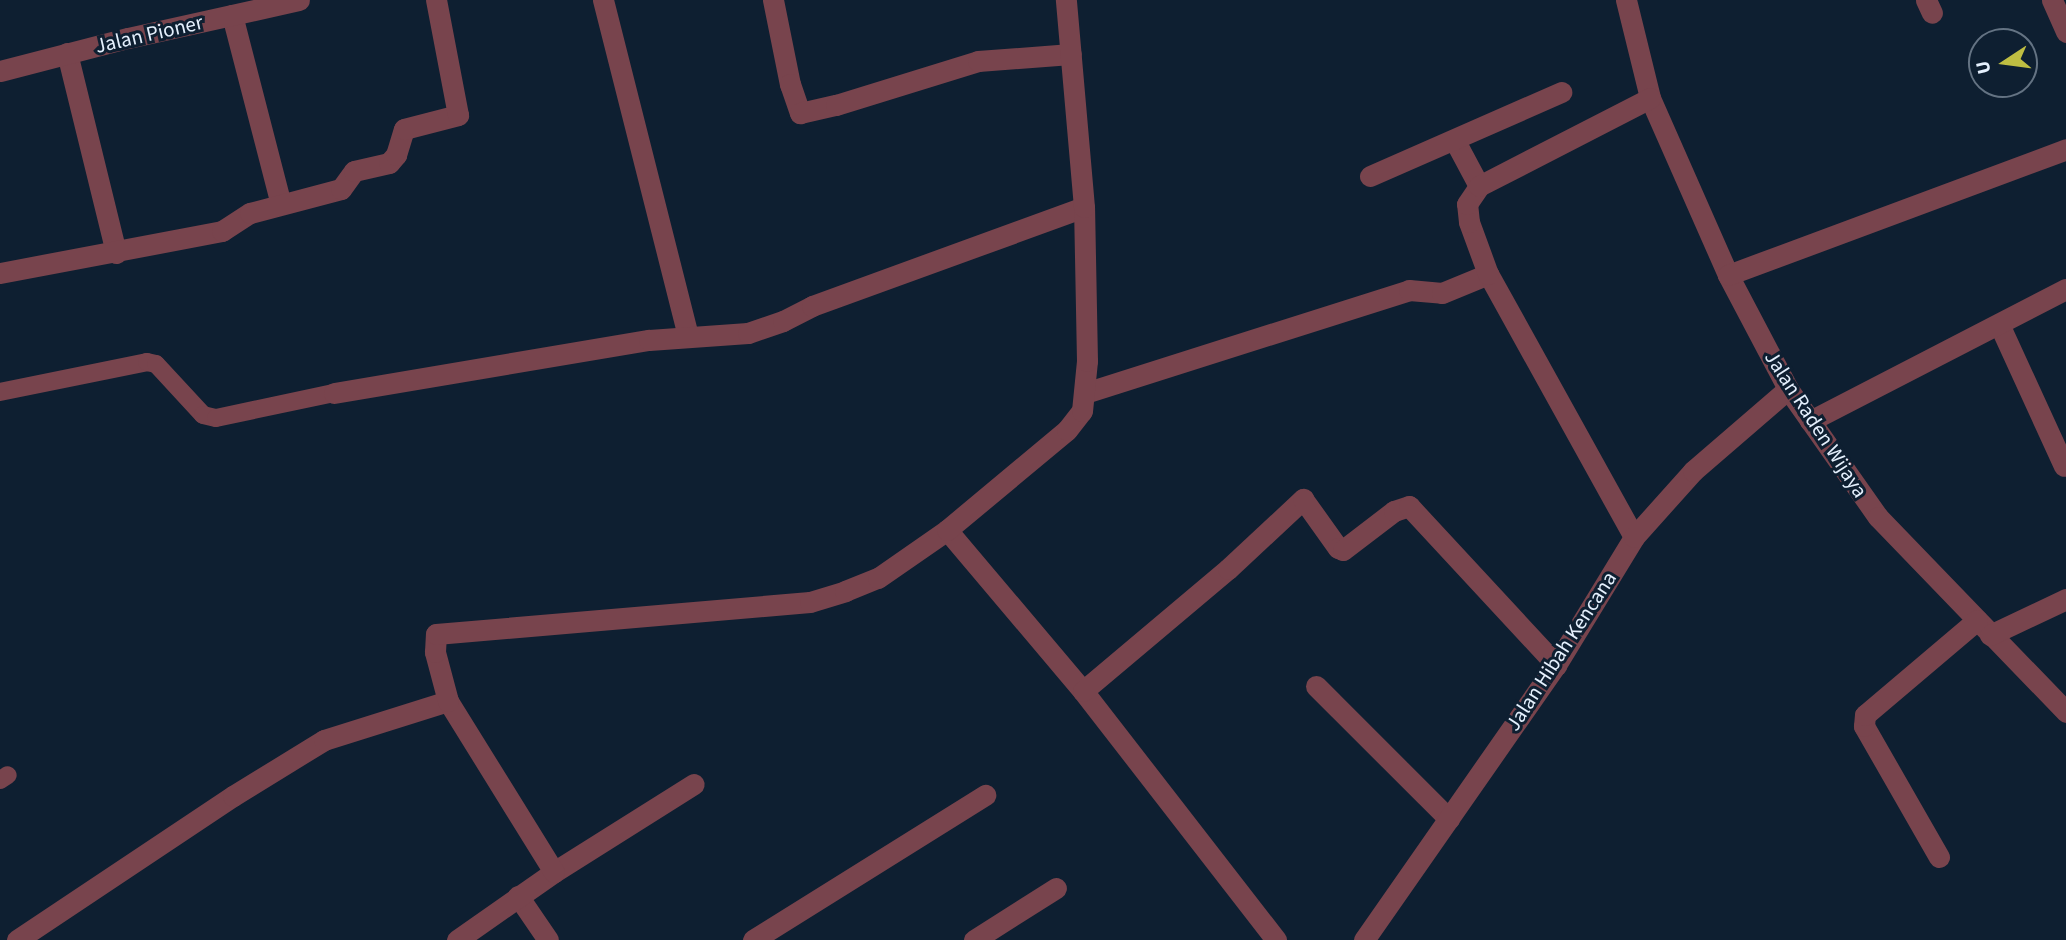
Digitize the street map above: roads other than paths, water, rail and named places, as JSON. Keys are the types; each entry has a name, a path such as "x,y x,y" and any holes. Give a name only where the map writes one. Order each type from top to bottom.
{"street":[{"name":"Jalan Pioner","path":"0,71 299,0"},
{"path":"0,274 222,231 250,213 341,189 354,172 393,159 400,134 407,126 458,115 436,0"},
{"path":"603,0 688,336"},
{"path":"773,0 790,84 800,113 836,105 978,61 1071,54"},
{"path":"554,872 447,701 435,652 436,634 810,602 878,578 947,530 1067,430 1082,411 1087,361 1084,208 1066,0"},
{"name":"Jalan Raden Wijaya","path":"1626,0 1650,98 1728,275 1788,389 1870,507 2066,712"},
{"path":"2052,0 2066,32"},
{"path":"232,15 281,204"},
{"path":"67,53 116,253"},
{"path":"1370,176 1455,141 1561,92"},
{"path":"1634,537 1488,274 1469,222 1468,204 1479,186 1650,98"},
{"path":"1455,141 1479,186"},
{"path":"1728,275 2066,149"},
{"path":"334,393 688,336 748,333 812,306 1084,208"},
{"path":"1085,393 1409,290 1442,293 1488,274"},
{"path":"1810,421 2066,289"},
{"path":"1999,324 2064,466"},
{"name":"Jalan Hibah Kencana","path":"1364,940 1556,665 1634,537 1693,471 1788,389"},
{"path":"1083,691 1228,569 1299,499 1306,500 1338,548 1343,550 1394,510 1409,506 1556,665"},
{"path":"947,530 1083,691 1276,940"},
{"path":"1939,857 1864,726 1865,715 1984,628 2066,599"},
{"path":"1316,686 1448,819"},
{"path":"17,940 222,803 324,740 447,701"},
{"path":"457,940 518,895 694,784"},
{"path":"753,940 985,795"},
{"path":"974,940 1056,888"},
{"path":"518,895 548,940"}],"lane":[{"path":"0,392 147,362 156,364 204,415 216,418 334,393"}]}
